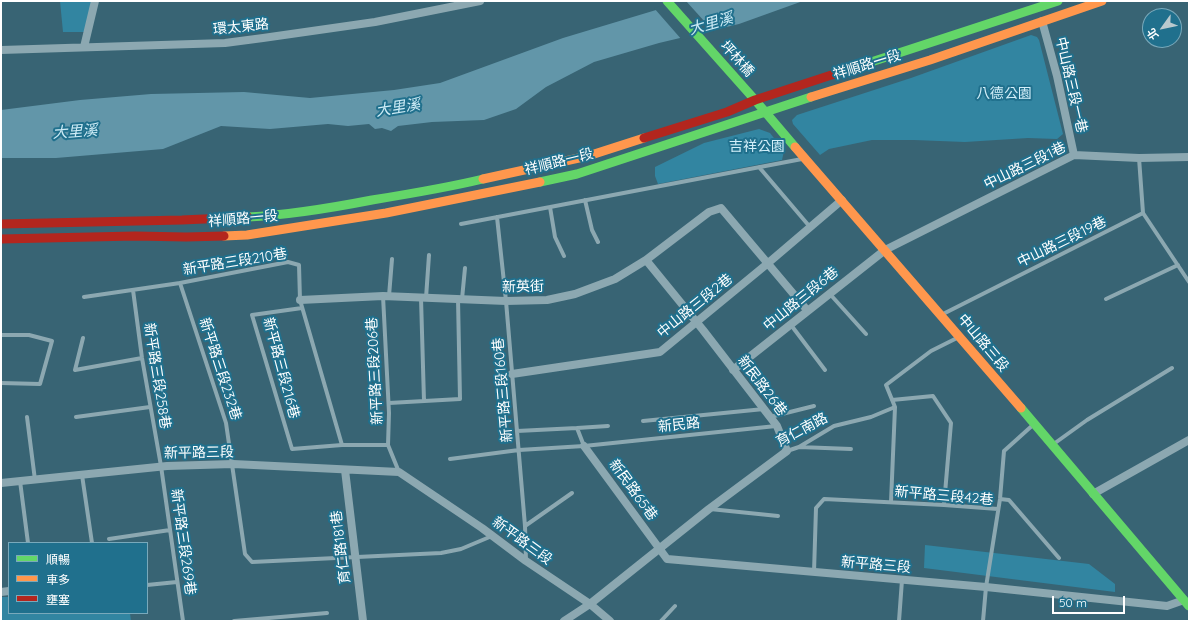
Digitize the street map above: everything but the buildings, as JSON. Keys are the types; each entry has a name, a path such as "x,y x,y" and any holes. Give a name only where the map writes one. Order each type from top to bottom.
{"street":[{"path":"84,47 95,1"},
{"name":"環太東路","path":"1,50 190,45 263,38 375,22 480,1"},
{"name":"坪林橋","path":"667,1 755,100"},
{"name":"祥順路一段","path":"1,224 182,220 264,216 334,207 449,187 588,156 727,112 755,100 1058,1"},
{"name":"祥順路一段","path":"1,239 247,235 386,213 577,174 731,124 764,111 930,60 1102,1"},
{"name":"中山路三段一巷","path":"1042,21 1057,76 1074,155"},
{"name":"中山路三段","path":"755,100 1053,445 1186,603"},
{"name":"中山路三段1巷","path":"885,250 1074,155 1139,158 1189,156"},
{"name":"中山路三段2巷","path":"512,374 660,352 842,200"},
{"name":"新英街","path":"301,304 386,296 506,301 547,300 575,294 615,279 646,260 710,212 721,208 767,264"},
{"name":"中山路三段6巷","path":"733,370 807,310 885,250"},
{"name":"新民路26巷","path":"646,260 697,322 777,426 787,451"},
{"path":"767,264 807,310"},
{"path":"1093,494 1189,440"},
{"name":"新民路65巷","path":"584,446 660,548"},
{"name":"育仁南路","path":"660,548 709,509 787,451"},
{"name":"新平路三段","path":"1,483 161,466 233,464 399,472 492,536 526,562 590,604 610,621"},
{"name":"育仁路181巷","path":"345,470 363,621"},
{"path":"564,621 590,604 660,548"},
{"name":"新平路三段","path":"660,548 667,559 986,587 1167,606 1186,603"}],"lane":[{"path":"461,224 804,158"},
{"path":"1139,158 1143,214 1189,282"},
{"path":"759,167 810,228"},
{"path":"585,200 592,230 598,242"},
{"path":"550,207 555,237 564,256"},
{"name":"中山路三段19巷","path":"941,315 1143,214"},
{"name":"新平路三段160巷","path":"497,217 519,450 525,526 526,562"},
{"path":"424,401 423,298 429,255"},
{"name":"新平路三段206巷","path":"388,445 386,296 392,259"},
{"name":"新平路三段210巷","path":"84,298 180,283 288,262 299,264 301,304 342,445"},
{"path":"1106,299 1178,265"},
{"path":"388,403 460,399 460,299 465,268"},
{"name":"新平路三段232巷","path":"180,283 226,423 245,554 252,562 356,557"},
{"name":"新平路三段258巷","path":"133,290 142,358 161,466"},
{"path":"829,293 866,334"},
{"name":"新平路三段216巷","path":"301,304 252,315 292,449 342,445"},
{"path":"790,325 825,370"},
{"path":"1,335 29,335 52,341 40,384 1,383"},
{"path":"891,502 895,407 886,385 931,351 959,337"},
{"path":"83,338 75,370 142,358"},
{"path":"1053,445 1087,420 1172,368"},
{"path":"892,400 933,396 951,422 944,505"},
{"path":"770,417 814,406"},
{"path":"76,417 150,407"},
{"name":"育仁南路","path":"787,451 799,447 834,426 871,417 895,407"},
{"path":"643,421 764,409"},
{"path":"27,417 35,480"},
{"path":"998,509 1004,451 1034,424"},
{"path":"517,431 608,426"},
{"name":"新民路","path":"450,460 519,450 584,446 777,426"},
{"path":"577,428 584,446"},
{"path":"342,445 388,445 399,472"},
{"path":"799,447 851,449"},
{"name":"新平路三段269巷","path":"161,466 183,621"},
{"path":"82,475 92,542"},
{"path":"20,481 28,542"},
{"path":"525,526 572,493"},
{"name":"新平路三段42巷","path":"814,572 816,508 824,498 998,509 986,587 983,621"},
{"path":"1000,499 1009,500 1059,558"},
{"path":"709,509 778,516"},
{"path":"109,539 170,530"},
{"path":"356,557 441,554 461,549 492,536"},
{"path":"899,621 902,580"},
{"path":"148,585 177,582"},
{"path":"661,621 675,606"},
{"path":"234,621 327,613"},
{"path":"301,616 302,621"}],"green space":[{"path":"60,1 95,1 88,32 63,32"},
{"name":"八德公園","path":"1031,35 1037,37 1039,40 1063,134 1057,139 1028,138 965,142 872,140 829,149 820,155 793,124 792,120 797,115 911,78"},
{"name":"吉祥公園","path":"759,129 770,133 784,151 782,160 658,184 655,176 655,167 704,143"},
{"path":"925,545 1089,564 1115,584 1115,592 924,568"},
{"path":"1,597 8,597 8,614 130,614 131,621 1,621"}],"water":[{"name":"大里溪","path":"686,1 803,1 739,24 659,43 594,62 546,87 516,109 484,120 432,122 398,126 391,131 382,128 375,129 369,124 348,126 328,124 270,129 221,126 163,149 56,158 1,158 1,110 80,100 151,94 244,92 310,98 394,90 440,83 563,38"}],"pier":[{"path":"679,1 686,1 714,32 682,40 654,8"}],"traffic: fast":[{"path":"667,1 795,147"},
{"path":"862,65 1058,1"},
{"path":"540,182 577,174 811,97"},
{"path":"248,217 279,215 326,208 428,191 483,179"},
{"path":"1021,408 1189,606"}],"traffic: slow":[{"path":"811,97 930,60 1102,1"},
{"path":"483,179 588,156 644,138"},
{"path":"795,147 1021,408"},
{"path":"224,236 247,235 386,213 540,182"}],"traffic: jam":[{"path":"644,138 727,112 755,100 862,65"},
{"path":"1,224 248,217"},
{"path":"1,239 224,236"}]}
